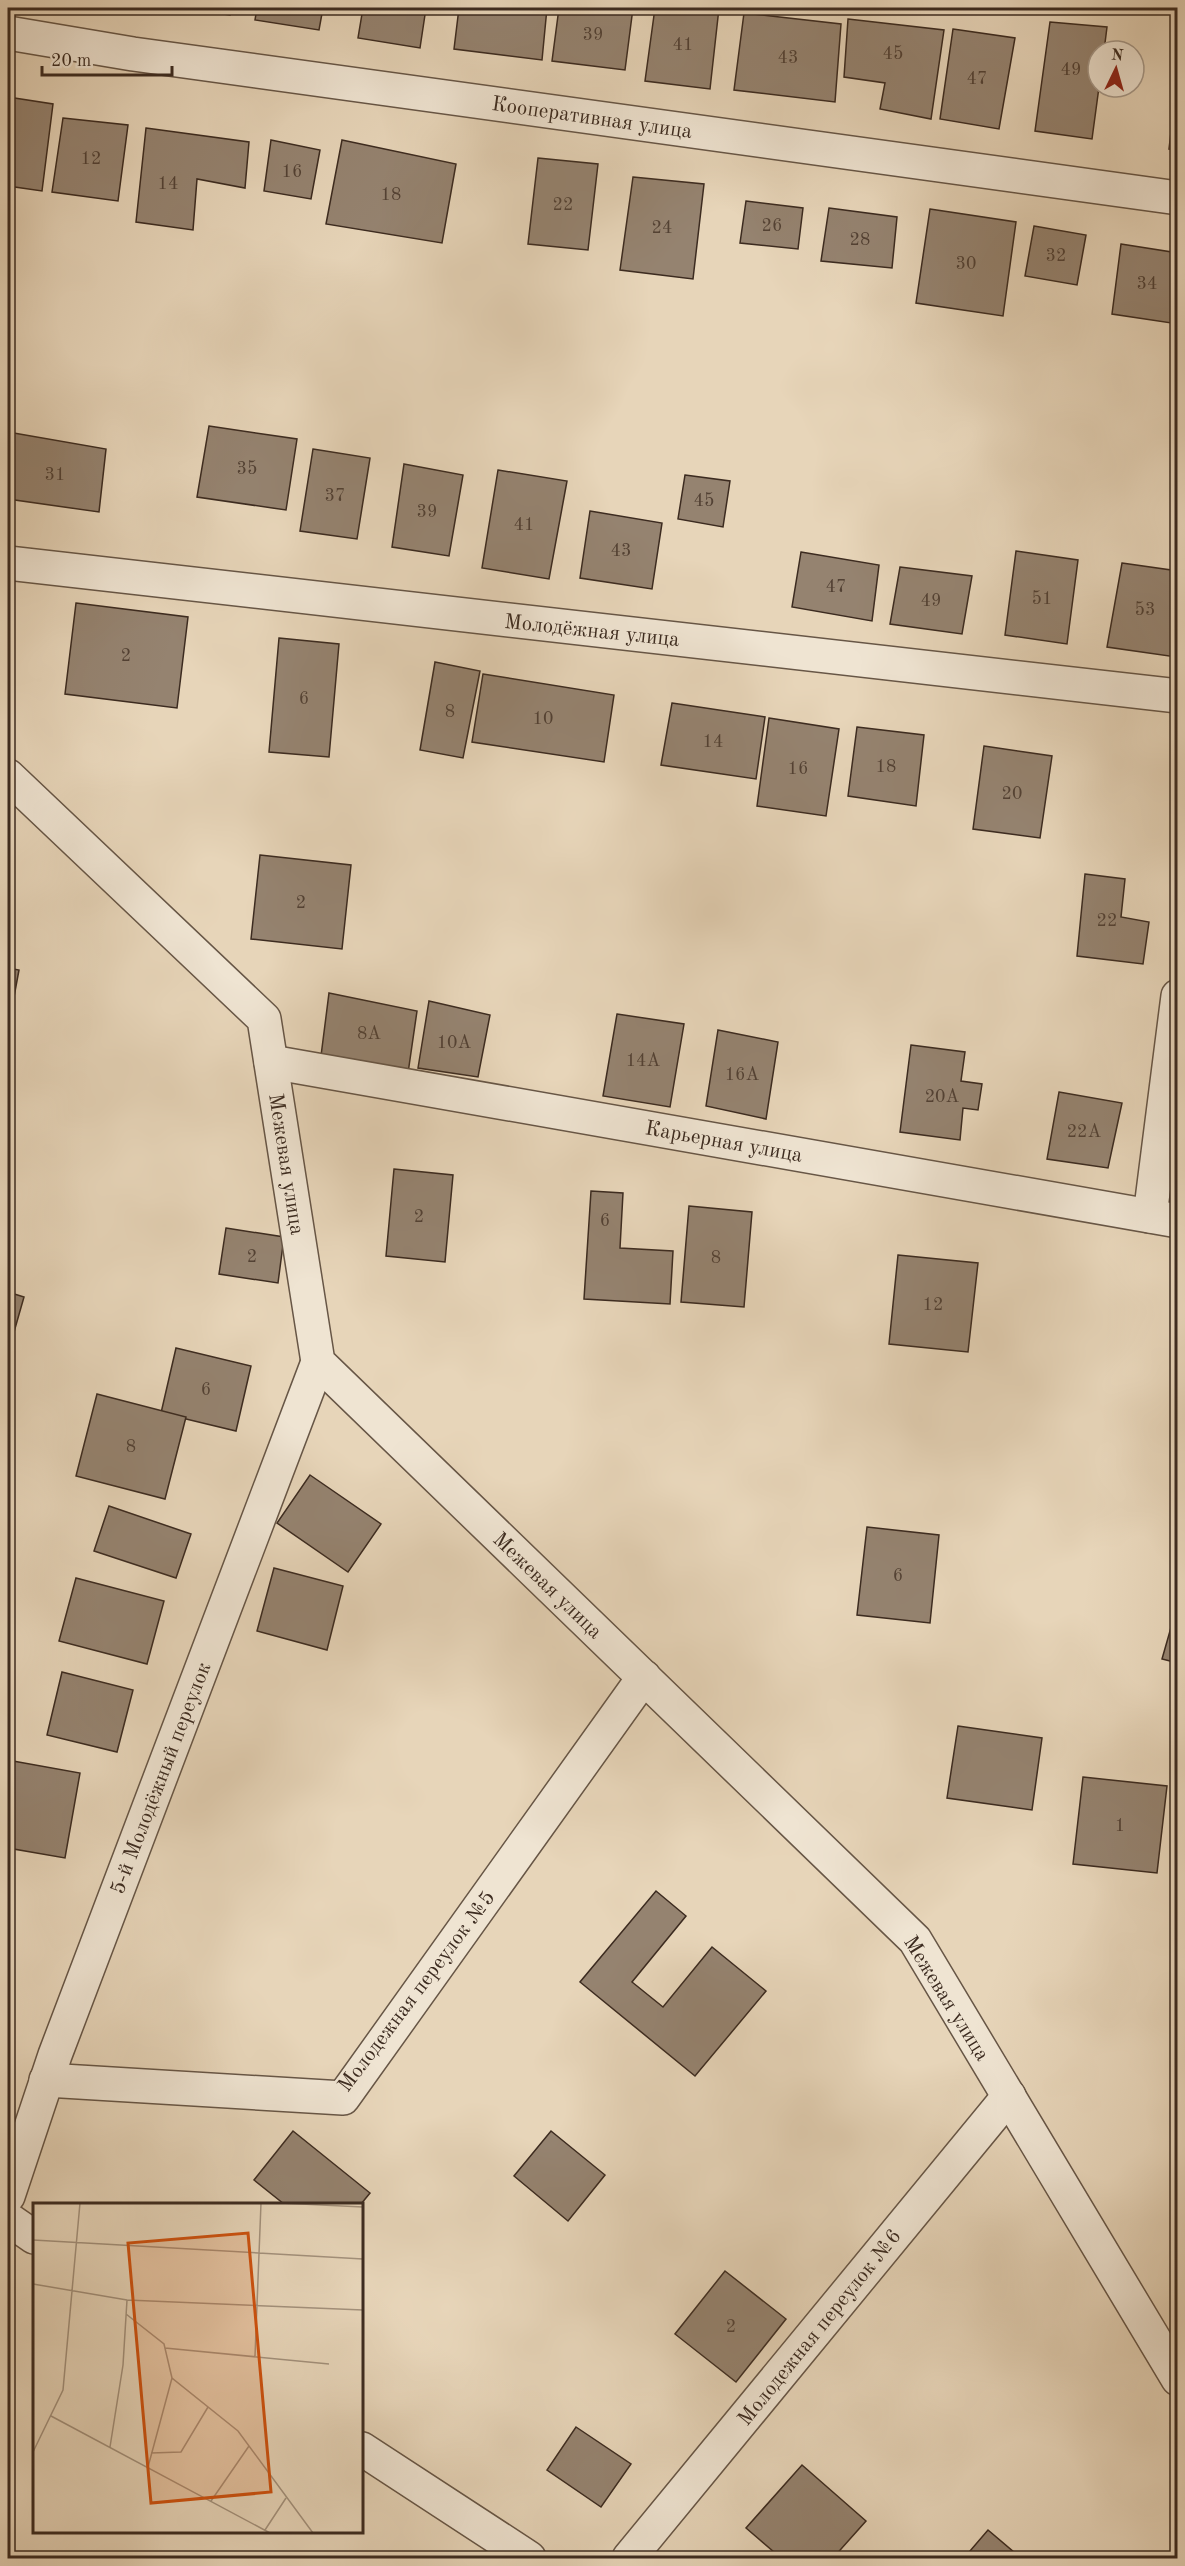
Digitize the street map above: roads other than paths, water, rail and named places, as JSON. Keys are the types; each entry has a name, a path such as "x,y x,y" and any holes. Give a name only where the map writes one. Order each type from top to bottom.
{"street":[{"name":"Кооперативная улица","path":"8,33 133,54 1178,198"},
{"name":"Молодёжная улица","path":"8,563 1178,696"},
{"name":"Межевая улица","path":"8,776 264,1020 318,1362 915,1940 1178,2379"},
{"path":"1164,1219 1178,996"},
{"name":"Карьерная улица","path":"271,1062 1164,1219"},
{"name":"5-й Молодёжный переулок","path":"8,2196 46,2080 318,1362"},
{"name":"Молодежная переулок №5","path":"46,2080 343,2098 644,1677"},
{"name":"Молодежная переулок №6","path":"629,2559 1009,2096"},
{"path":"8,2219 33,2236"},
{"path":"363,2451 529,2559"}]}
